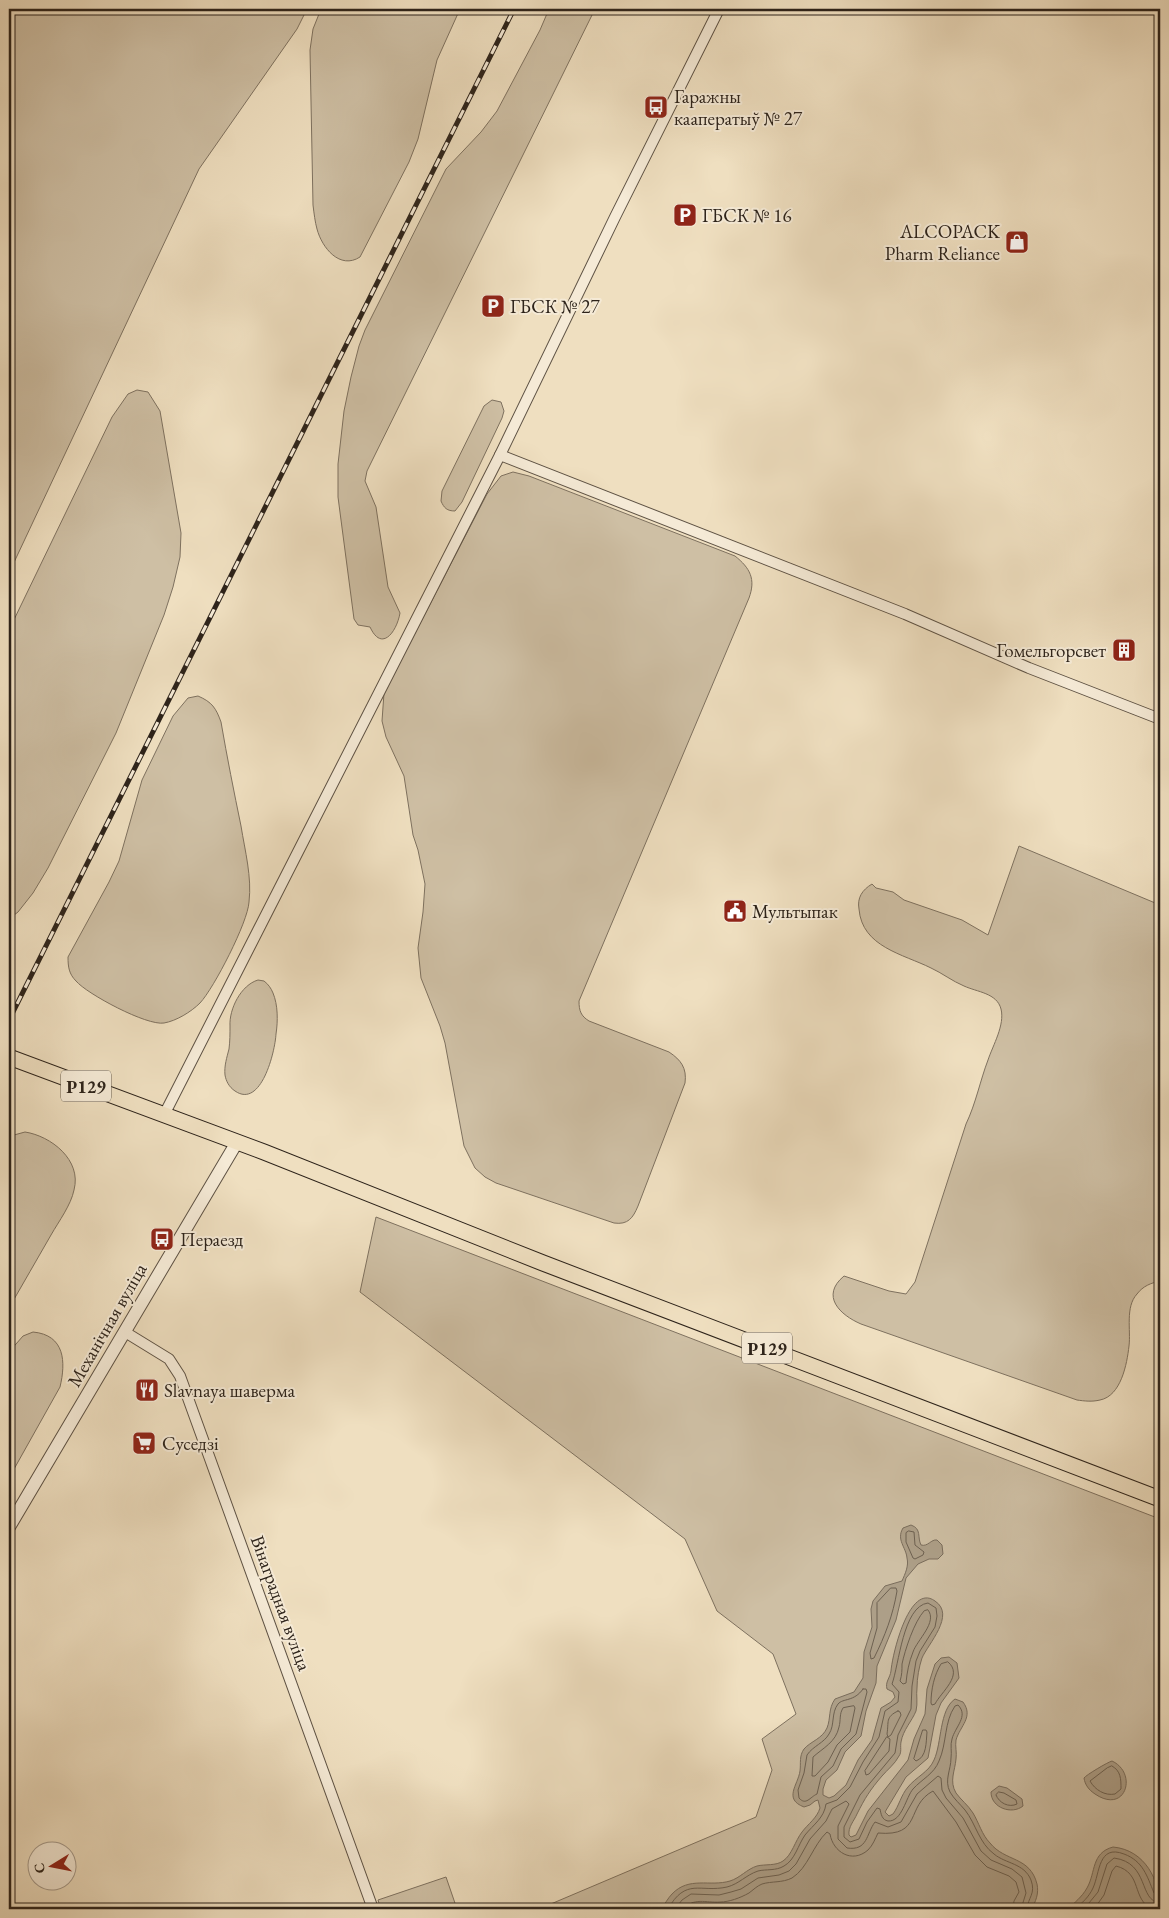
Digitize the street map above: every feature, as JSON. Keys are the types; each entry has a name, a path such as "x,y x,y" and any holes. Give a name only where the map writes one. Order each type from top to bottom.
{"main road":[{"name":"Р129","path":"9,1057 236,1142 561,1270 1160,1499"}],"street":[{"path":"164,1115 500,455 614,217 719,9"},
{"path":"500,455 896,611 1029,668 1160,719"},
{"name":"Механічная вуліца","path":"9,1527 236,1142"},
{"name":"Вінаградная вуліца","path":"125,1332 169,1359 180,1376 373,1909"}],"shaded area":[{"path":"9,9 307,9 297,29 199,169 9,573"},
{"path":"321,9 460,9 437,60 418,139 409,162 360,257 346,261 333,255 323,243 316,226 313,205 310,50 313,29"},
{"path":"549,9 595,9 367,471 365,481 376,507 388,587 400,613 392,632 384,639 379,638 370,627 358,625 354,619 338,497 338,464 344,411 359,346 365,330 446,169 481,132 497,111 540,30"},
{"path":"137,390 148,392 160,411 181,533 180,557 173,587 164,615 116,733 48,868 33,893 18,912 9,919 9,630 112,417 128,394"},
{"path":"492,400 501,402 504,411 502,418 462,502 455,511 448,510 441,501 442,491 484,406"},
{"path":"513,472 529,476 735,556 748,570 752,580 749,598 579,1001 581,1013 589,1021 669,1052 680,1061 685,1073 685,1083 638,1206 632,1217 623,1223 614,1223 496,1183 485,1177 475,1168 464,1146 445,1043 421,978 418,948 425,884 413,835 404,776 386,737 382,721 384,693 487,494 501,476"},
{"path":"198,696 213,706 221,722 248,864 249,902 237,939 213,984 200,1003 183,1016 169,1022 156,1023 118,1008 82,987 70,973 68,957 119,861 142,780 173,716 188,698"},
{"path":"1019,846 1160,905 1160,1281 1150,1284 1139,1291 1133,1299 1129,1319 1128,1353 1122,1378 1113,1392 1097,1401 1077,1400 861,1324 846,1316 833,1298 837,1283 844,1276 889,1291 906,1294 915,1282 966,1124 998,1035 1002,1015 999,1004 991,996 960,984 935,970 886,948 876,941 862,922 859,905 860,898 865,889 872,884 876,888 893,892 904,900 962,920 988,935"},
{"path":"258,980 264,981 269,986 275,998 277,1029 273,1053 265,1076 259,1086 252,1092 244,1094 231,1088 225,1075 230,1019 234,1005 241,992"},
{"path":"25,1132 45,1139 62,1151 73,1169 75,1179 74,1190 68,1207 9,1308 9,1139 14,1135"},
{"path":"376,1217 1160,1519 1160,1909 539,1909 756,1817 772,1770 762,1739 796,1714 773,1654 717,1611 685,1539 360,1292"},
{"path":"33,1332 52,1338 57,1344 63,1359 62,1378 60,1387 9,1478 9,1352 23,1336"},
{"path":"446,1877 457,1909 381,1909 378,1900"}],"water":[{"path":"911,1525 918,1531 921,1545 937,1540 942,1545 943,1554 938,1559 929,1559 918,1564 906,1578 896,1620 877,1666 876,1683 866,1711 861,1736 845,1752 837,1770 826,1780 823,1795 829,1798 834,1796 846,1785 858,1760 872,1740 881,1708 895,1697 893,1692 887,1689 887,1684 899,1637 910,1611 917,1602 926,1598 935,1601 941,1607 942,1621 939,1630 921,1661 917,1680 916,1711 902,1738 900,1754 868,1794 850,1827 849,1835 851,1837 856,1835 868,1811 908,1760 914,1739 925,1714 927,1689 935,1664 941,1658 949,1657 957,1663 959,1678 941,1703 936,1715 928,1758 906,1777 885,1812 889,1816 893,1814 908,1787 932,1764 937,1753 946,1711 955,1699 963,1702 966,1707 967,1717 956,1740 954,1789 973,1813 987,1840 996,1849 1029,1868 1034,1875 1038,1891 1033,1906 1031,1909 661,1909 672,1894 685,1885 722,1883 737,1878 757,1866 780,1863 789,1855 802,1832 817,1815 820,1808 818,1800 804,1807 794,1800 793,1791 799,1776 801,1754 807,1746 825,1732 831,1706 835,1699 854,1692 863,1678 864,1652 872,1627 871,1609 873,1601 885,1586 902,1581 907,1561 901,1540 901,1532 903,1528"},
{"path":"1112,1761 1125,1774 1125,1790 1121,1796 1114,1799 1106,1799 1091,1791 1086,1785 1084,1778"},
{"path":"999,1786 1007,1788 1022,1799 1023,1806 1018,1809 1008,1810 998,1806 992,1798 991,1792"},
{"path":"1113,1847 1124,1849 1142,1860 1154,1877 1160,1909 1068,1909 1087,1888 1097,1858"}],"railway":[{"path":"9,1020 514,9"}],"place":[{"name":"Гаражны кааператыў № 27","path":"656,107"},
{"name":"ГБСК № 16","path":"685,215"},
{"name":"ALCOPACK Pharm Reliance","path":"1017,242"},
{"name":"ГБСК № 27","path":"493,306"},
{"name":"Гомельгорсвет","path":"1124,650"},
{"name":"Мультыпак","path":"735,911"},
{"name":"Пераезд","path":"162,1239"},
{"name":"Slavnaya шаверма","path":"147,1390"},
{"name":"Суседзі","path":"144,1443"}]}
